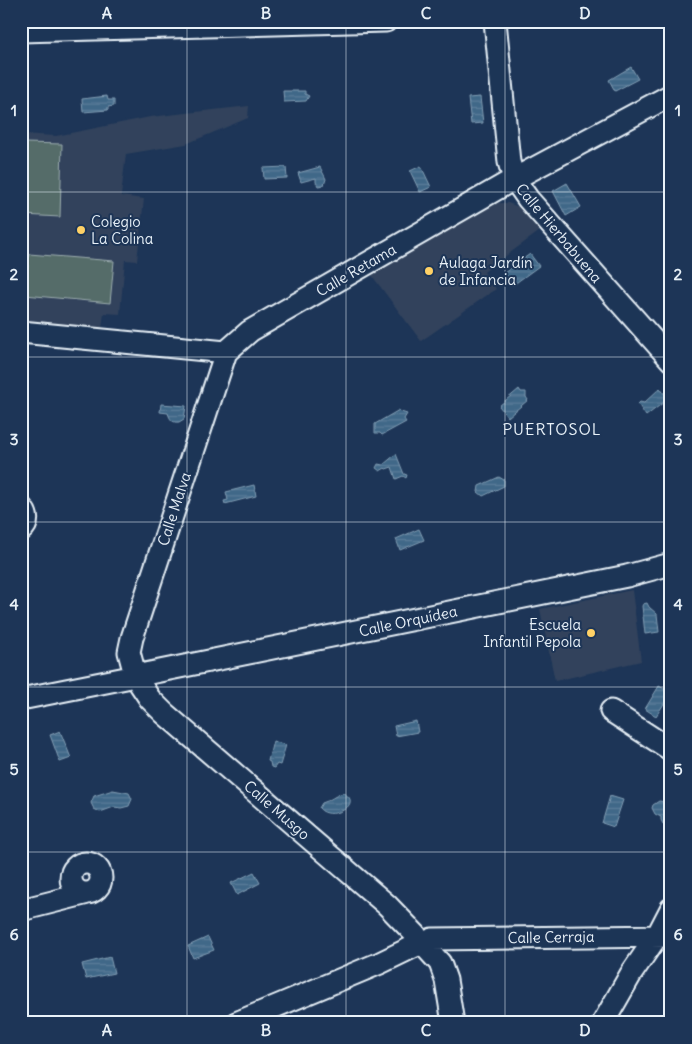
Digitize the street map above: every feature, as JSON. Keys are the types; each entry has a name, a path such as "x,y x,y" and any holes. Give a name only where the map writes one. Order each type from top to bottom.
{"street":[{"path":"21,31 386,21"},
{"name":"Calle Hierbabuena","path":"495,21 509,162 514,179 528,200 671,360"},
{"name":"Calle Retama","path":"226,352 250,331 514,179 671,95"},
{"path":"21,332 226,352"},
{"name":"Calle Malva","path":"136,676 129,652 132,638 226,352"},
{"path":"21,507 27,515 27,521 21,530"},
{"name":"Calle Orquídea","path":"21,698 627,576 671,564"},
{"name":"Calle Musgo","path":"136,676 150,699 164,713 388,905 423,942 440,963 446,980 454,1023"},
{"path":"611,711 671,750"},
{"path":"21,910 88,893"},
{"path":"604,1023 631,974 664,936 671,909"},
{"name":"Calle Cerraja","path":"236,1023 423,942 664,936"}],"shaded area":[{"path":"631,67 638,79 615,91 609,80"},
{"path":"283,91 305,91 305,94 309,96 306,101 284,102"},
{"path":"107,96 108,100 114,100 114,106 108,107 108,110 83,112 82,99"},
{"path":"480,97 483,123 471,124 468,98"},
{"name":"Colegio La Colina","path":"249,106 248,118 186,144 126,154 121,196 144,199 137,261 125,260 120,314 104,313 102,329 21,320 21,134 56,136 150,117"},
{"path":"421,166 431,187 420,192 410,171"},
{"path":"286,167 287,178 264,179 263,168"},
{"path":"320,167 326,179 324,185 318,186 316,178 301,182 298,173"},
{"path":"567,183 581,207 566,216 553,191"},
{"name":"Aulaga Jardín de Infancia","path":"495,203 508,203 519,207 540,231 484,272 496,289 421,341 370,273"},
{"path":"530,254 539,266 513,285 504,273"},
{"path":"660,388 668,399 646,416 638,404 640,402 644,403"},
{"path":"519,389 521,392 526,392 528,400 508,417 499,406"},
{"path":"161,404 186,406 184,419 179,422 173,421 168,413 160,412"},
{"path":"399,410 407,414 404,419 406,422 382,435 375,433 375,424"},
{"path":"396,454 404,474 407,475 406,478 403,476 396,479 392,467 380,471 376,468 378,464 383,465"},
{"path":"499,477 504,480 504,486 483,496 478,492 479,486"},
{"path":"254,485 256,496 225,504 224,501 228,500 226,492"},
{"path":"419,529 424,540 400,550 396,539"},
{"name":"Escuela Infantil Pepola","path":"632,590 641,661 555,681 540,609"},
{"path":"647,603 657,614 659,632 645,634 642,606"},
{"path":"659,686 671,693 656,716 645,709"},
{"path":"416,721 418,732 396,736 394,726"},
{"path":"60,731 71,758 60,762 50,735"},
{"path":"273,741 286,745 280,765 277,764 274,768 271,767 268,761"},
{"path":"113,790 129,793 132,799 129,806 114,807 100,812 94,809 91,803 94,796"},
{"path":"343,793 349,797 350,802 344,810 331,813 324,812 319,808 322,803"},
{"path":"610,796 623,800 614,827 602,823"},
{"path":"659,801 671,805 671,820 667,817 667,822 663,824 661,817 655,814 652,808"},
{"path":"254,872 260,883 237,895 231,883"},
{"path":"208,937 214,950 193,958 188,946"},
{"path":"110,957 114,973 86,979 82,964"}],"green space":[{"path":"25,143 62,144 60,217 23,215"},
{"path":"29,254 114,261 110,303 25,295"}],"place":[{"name":"Colegio La Colina","path":"81,230"},
{"name":"Aulaga Jardín de Infancia","path":"429,271"},
{"name":"Escuela Infantil Pepola","path":"591,633"}],"district":[{"name":"PUERTOSOL","path":"552,429"}]}
